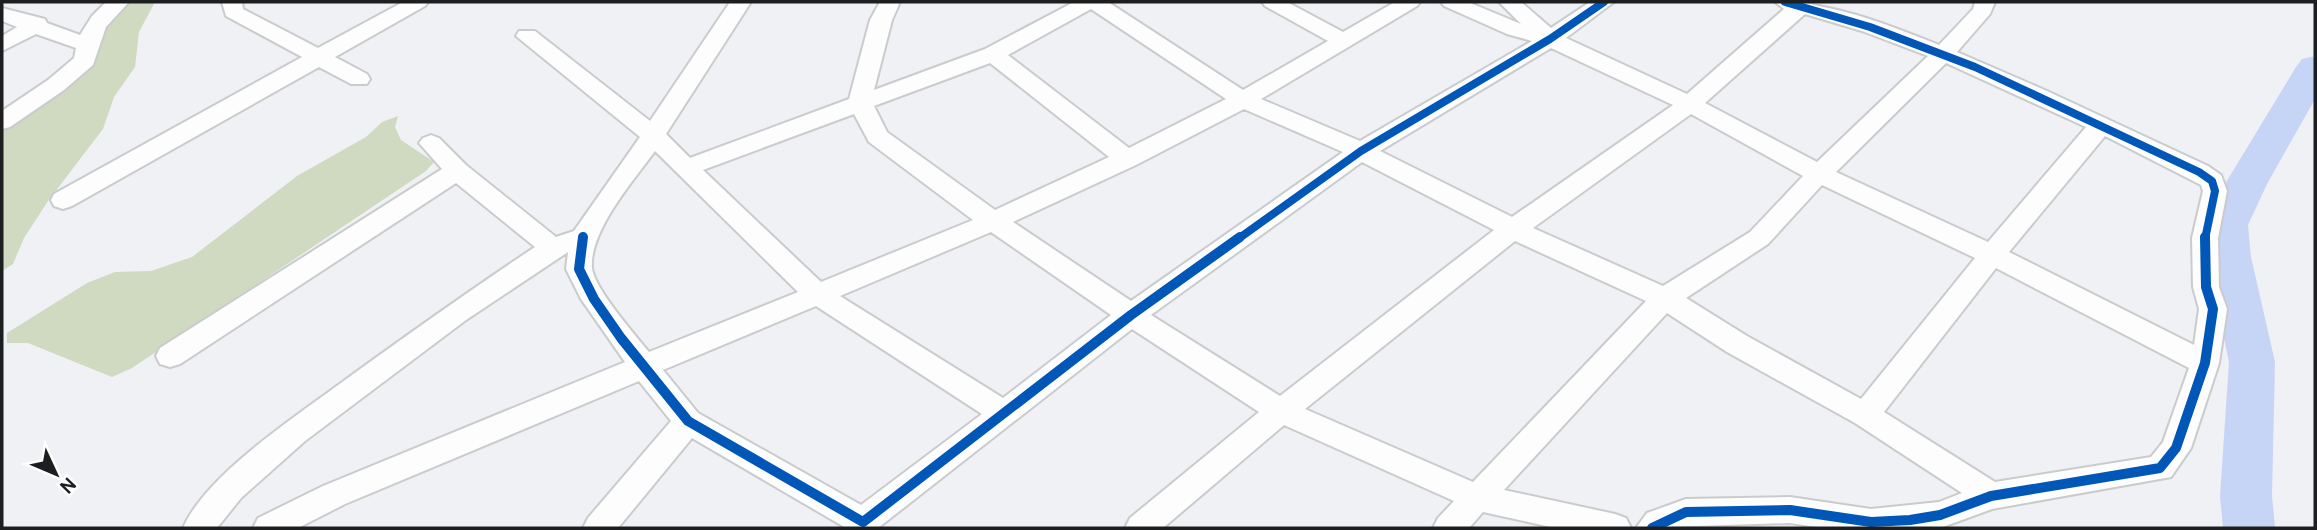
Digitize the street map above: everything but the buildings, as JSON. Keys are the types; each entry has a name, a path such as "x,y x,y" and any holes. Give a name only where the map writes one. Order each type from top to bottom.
{"street":[{"path":"2,122 73,72 85,60 86,44 99,20 119,2"},
{"path":"63,200 418,2"},
{"path":"741,2 583,237 579,270 594,299 688,421 869,525 1003,413 1131,315 1361,152 1550,39 1604,2"},
{"path":"890,2 881,20 860,102 877,137 992,222 1281,411 1478,498 1615,528"},
{"path":"686,168 993,54 1089,2"},
{"path":"1094,2 1243,100 1361,152 1513,229 1665,298 1737,344 1865,415 1991,496"},
{"path":"1272,2 1342,40"},
{"path":"275,527 334,495 992,222 1127,159 1243,100 1410,2"},
{"path":"1451,2 1516,30 1550,39 1690,104 1819,174 1992,255 2205,363"},
{"path":"1509,2 1550,39"},
{"path":"1449,528 1665,298 1759,238 1819,174 1943,54 1983,10 1984,2"},
{"path":"239,5 359,79"},
{"path":"1141,528 1281,411 1513,229 1690,104 1791,5 1822,12 1943,54 2101,125 2199,172 2212,181 2215,191 2205,237 2205,262 2206,287 2213,309 2205,363 2176,448 2160,468 1991,496 1940,515 1910,520 1871,522 1790,510 1686,513 1658,523 1652,528"},
{"path":"2,14 37,24 86,44"},
{"path":"2,45 37,24"},
{"path":"527,36 653,135 817,294 1003,413"},
{"path":"993,54 1127,159"},
{"path":"1865,415 1992,255 2101,125"},
{"path":"431,143 457,171 553,248"},
{"path":"170,356 457,171"},
{"path":"199,528 230,489 295,433 456,313 553,248 583,237"},
{"path":"599,528 688,421"}],"green space":[{"path":"112,2 155,2 139,32 135,67 114,97 103,129 48,201 24,238 13,264 2,271 2,123 37,100 79,63 107,5"},
{"path":"398,116 395,127 401,140 434,162 426,171 132,368 112,377 28,343 7,343 7,333 87,283 115,272 151,271 192,257 297,176 366,137 382,122"}],"waterway":[{"path":"2249,528 2246,496 2252,362 2229,257 2227,225 2246,184 2315,67"}],"cycle path":[{"path":"583,237 579,269 594,299 621,338 688,421 863,522 1131,315 1361,151 1550,39 1604,2"},
{"path":"1652,528 1686,512 1790,510 1871,522 1910,520 1940,515 1991,496 2160,468 2176,448 2205,363 2213,309 2206,287 2205,238 2215,191 2212,181 2199,172 1975,67 1870,27 1785,2"}]}
